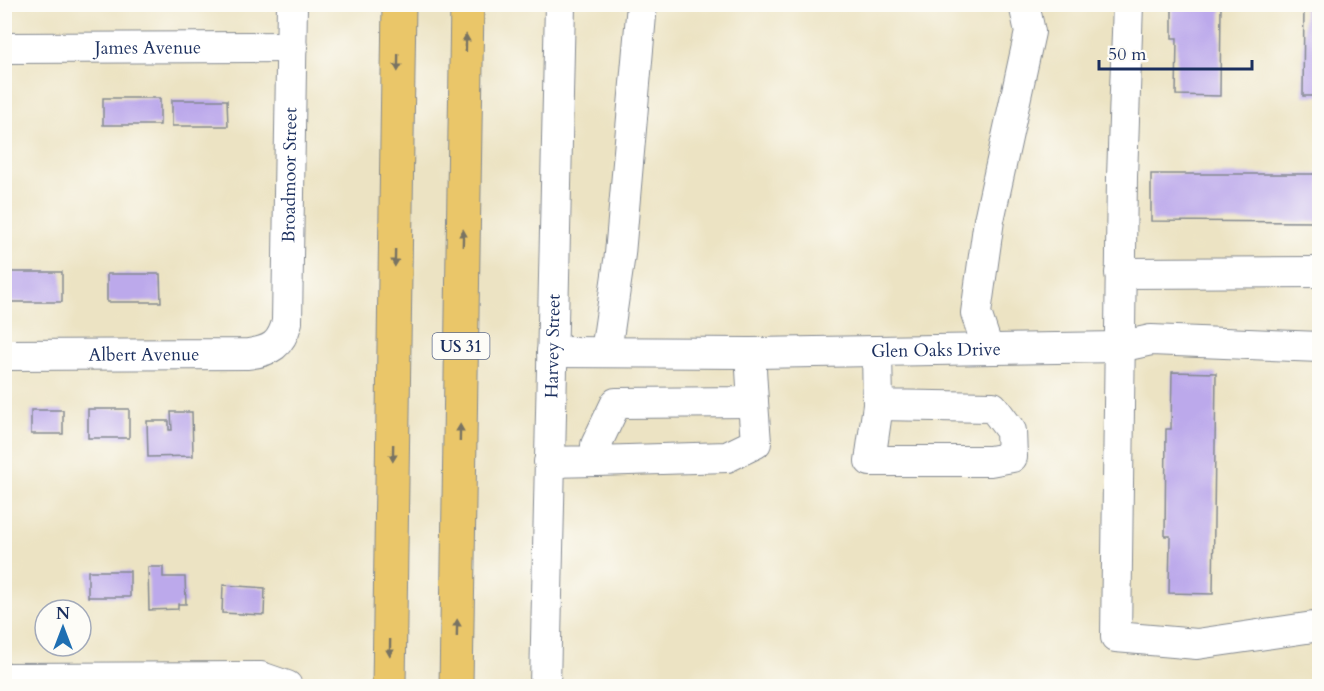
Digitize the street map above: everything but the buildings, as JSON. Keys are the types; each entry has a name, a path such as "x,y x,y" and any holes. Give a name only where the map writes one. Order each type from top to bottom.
{"highway":[{"path":"389,687 399,4"},
{"name":"US 31","path":"456,687 467,4"}],"street":[{"name":"Broadmoor Street","path":"279,344 287,322 292,4"},
{"name":"Harvey Street","path":"545,687 560,4"},
{"path":"606,352 620,254 642,4"},
{"path":"988,349 976,313 989,220 1030,32 1024,4"},
{"path":"1128,4 1120,273 1116,638 1197,644 1320,626"},
{"name":"James Avenue","path":"4,48 292,47"},
{"path":"1120,273 1320,272"},
{"name":"Glen Oaks Drive","path":"552,352 750,353 1119,347 1151,340 1320,347"},
{"name":"Albert Avenue","path":"4,355 248,354 272,349 279,344"},
{"path":"877,351 878,405"},
{"path":"549,462 727,457 756,443 750,353"},
{"path":"596,461 596,446 616,404 753,402"},
{"path":"4,678 261,677 286,685"}]}
